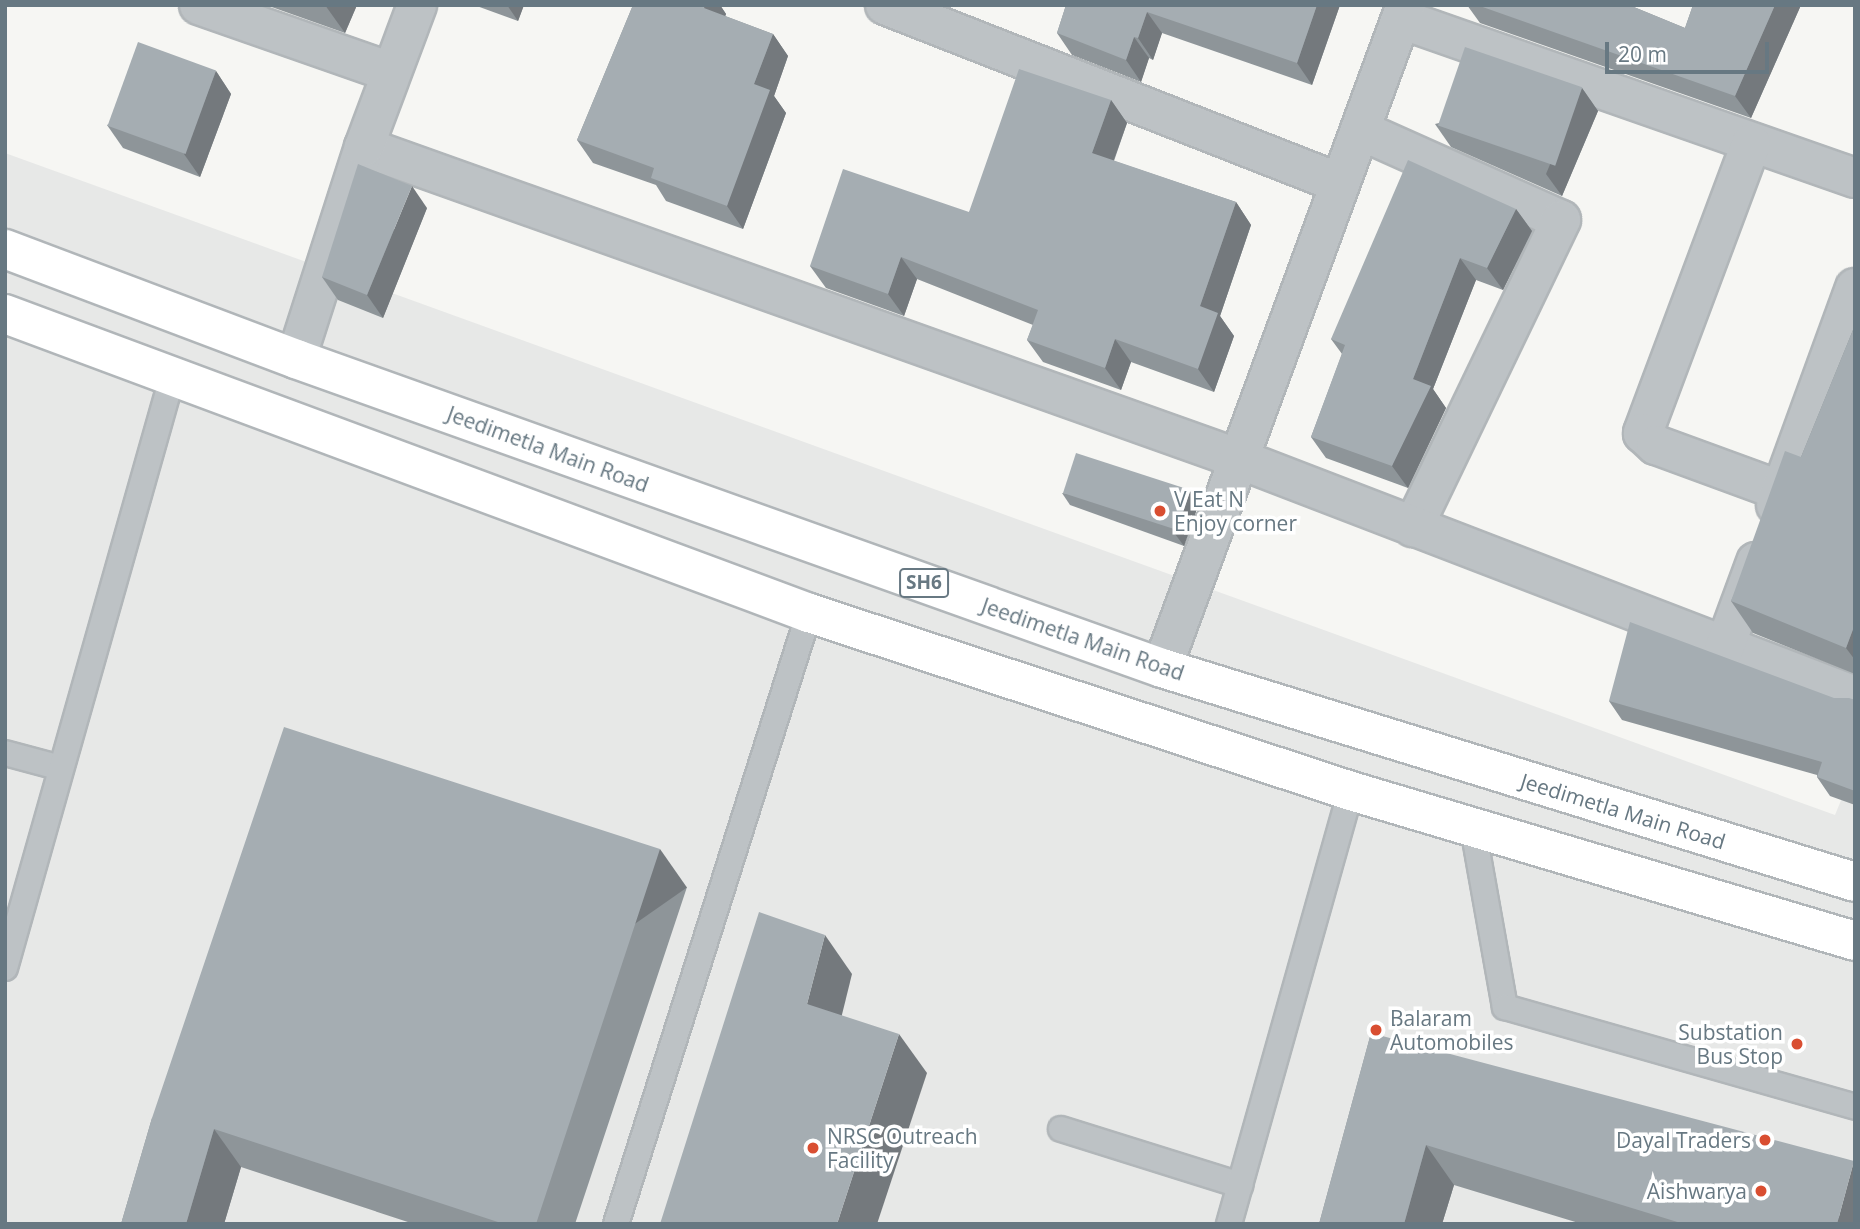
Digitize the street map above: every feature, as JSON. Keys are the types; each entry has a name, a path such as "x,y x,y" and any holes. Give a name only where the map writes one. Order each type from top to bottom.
{"main road":[{"name":"Jeedimetla Main Road","path":"5,249 296,359 1162,667 1855,883"},
{"path":"5,314 172,379 808,613 1350,791 1855,941"}],"street":[{"path":"199,5 390,72"},
{"path":"296,359 363,146 417,5"},
{"path":"885,5 1340,183"},
{"path":"1162,667 1404,12 1751,144 1855,178"},
{"path":"1360,131 1561,220 1413,527"},
{"path":"1751,144 1643,433 1656,445 1782,491"},
{"path":"363,146 1239,459 1724,649 1855,696"},
{"path":"1724,649 1855,288"}],"lane":[{"path":"5,968 172,379"},
{"path":"616,1224 808,613"},
{"path":"5,752 61,768"},
{"path":"1229,1224 1350,791"},
{"path":"1473,828 1505,1007 1855,1107"},
{"path":"1061,1129 1240,1185"}],"shaded area":[{"path":"5,153 1835,815 1855,766 1855,1224 5,1224"}],"building":[{"path":"633,5 705,5 704,8 773,34 754,84 770,90 727,206 651,178 654,168 577,140"},
{"path":"1066,5 1317,5 1297,63 1147,12 1138,38 1134,37 1126,60 1057,33"},
{"path":"1477,5 1629,5 1685,28 1693,5 1775,5 1735,96"},
{"path":"138,42 216,70 186,154 108,126"},
{"path":"1465,47 1582,87 1555,166 1438,125"},
{"path":"1019,69 1111,100 1092,153 1236,202 1200,306 1218,313 1198,369 1115,339 1105,368 1027,340 1038,310 901,257 888,294 810,266 843,169 969,212"},
{"path":"1408,160 1516,209 1487,268 1460,258 1413,379 1431,386 1392,466 1311,437 1345,345 1331,339"},
{"path":"358,164 412,186 367,295 322,277"},
{"path":"1855,325 1855,624 1846,648 1731,601 1785,451 1801,457"},
{"path":"1076,453 1190,490 1177,530 1063,493"},
{"path":"1630,622 1834,698 1855,700 1855,791 1817,777 1822,762 1609,701"},
{"path":"284,727 660,849 536,1224 504,1224 214,1129 186,1224 121,1224 152,1118"},
{"name":"NRSC Outreach Facility","path":"759,912 825,935 807,1004 899,1034 837,1224 660,1224"},
{"path":"1371,1033 1854,1161 1837,1224 1684,1224 1426,1145 1404,1224 1319,1224"}],"place":[{"name":"V Eat N Enjoy corner","path":"1160,511"},
{"name":"Balaram Automobiles","path":"1376,1030"},
{"name":"Substation Bus Stop","path":"1797,1044"},
{"name":"Dayal Traders","path":"1765,1140"},
{"name":"NRSC Outreach Facility","path":"813,1148"},
{"name":"Aishwarya","path":"1761,1191"}]}
